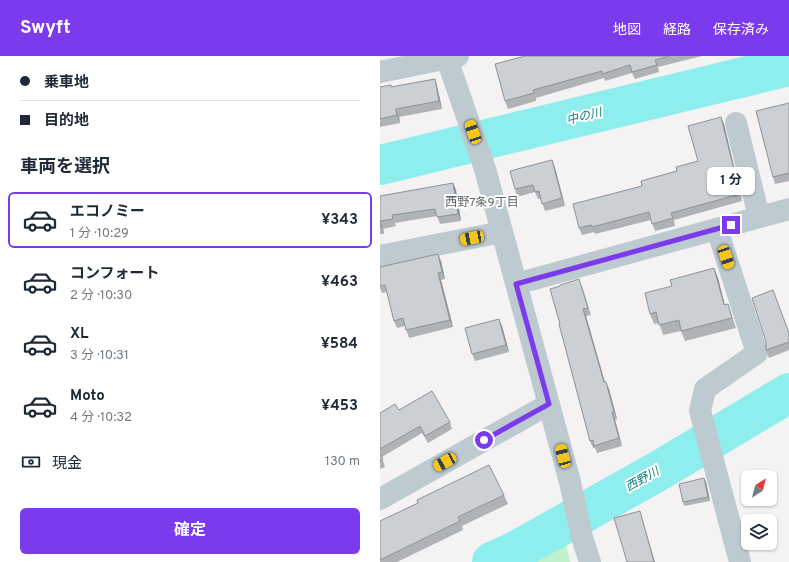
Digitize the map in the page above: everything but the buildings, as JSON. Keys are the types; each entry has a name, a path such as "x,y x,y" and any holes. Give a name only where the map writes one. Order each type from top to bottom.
{"street":[{"path":"380,72 451,57 468,120 485,169 570,482 582,537 590,562"},
{"path":"736,123 760,217"},
{"path":"516,284 789,209"},
{"path":"716,229 757,353 705,389 700,411 740,562"},
{"path":"380,256 502,232"},
{"path":"380,499 549,404"}],"green space":[{"path":"565,539 570,562 527,562"}],"waterway":[{"name":"中の川","path":"380,165 789,66"},
{"name":"西野川","path":"492,562 516,551 660,470 789,393"}],"district":[{"name":"西野7条9丁目","path":"482,202"}],"route":[{"path":"484,440 549,404 516,284 731,225"}]}
